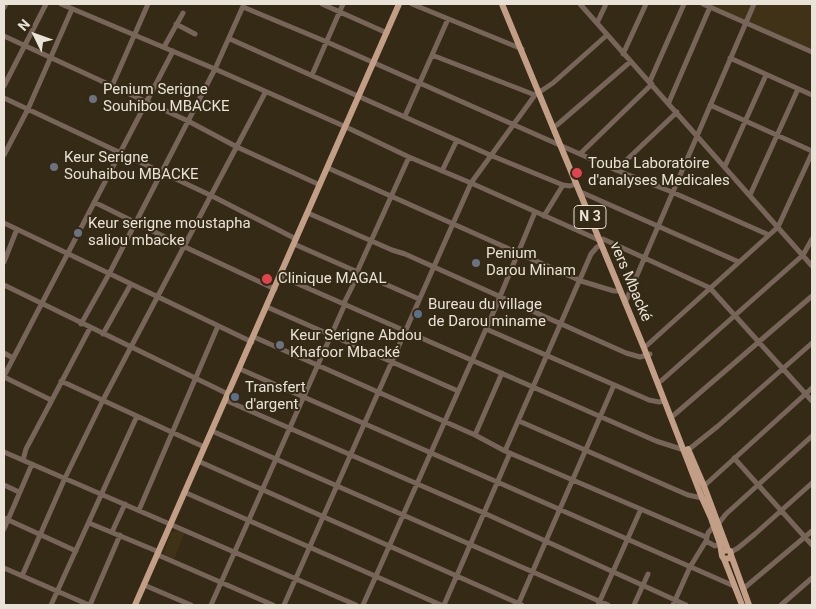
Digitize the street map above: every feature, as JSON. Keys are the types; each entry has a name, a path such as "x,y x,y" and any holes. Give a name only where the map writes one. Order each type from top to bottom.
{"main road":[{"path":"135,605 360,97 399,4"},
{"name":"vers Mbacké","path":"502,4 522,50 537,92 583,193 620,291 626,301"},
{"name":"vers Mbacké","path":"537,92 557,125 576,184 646,347"},
{"name":"N 3","path":"646,347 664,401 704,486 720,544 728,552"},
{"name":"N 3","path":"648,355 661,381 674,415 702,498 716,524 749,605"},
{"path":"728,552 722,556 742,605"}],"street":[{"path":"4,8 6,4"},
{"path":"4,86 46,4"},
{"path":"61,4 215,69 408,158 471,183 710,288 760,341 812,401"},
{"path":"112,86 148,4"},
{"path":"322,4 387,33"},
{"path":"312,75 343,4"},
{"path":"412,4 522,50"},
{"path":"580,4 630,62 678,112 812,266"},
{"path":"597,23 606,4"},
{"path":"623,54 646,4"},
{"path":"580,154 651,82 684,4"},
{"path":"703,4 812,52"},
{"path":"626,301 754,4"},
{"path":"81,324 110,274 215,69 244,5 419,84 769,235"},
{"path":"4,155 28,109 70,7"},
{"path":"669,102 710,7"},
{"path":"164,47 183,13"},
{"path":"405,116 448,19"},
{"path":"176,24 195,34"},
{"path":"284,605 471,183 537,92 553,83 607,35"},
{"path":"4,36 188,121 237,147 320,185"},
{"path":"230,39 490,155 563,185 570,186 576,184"},
{"path":"51,400 4,376 173,51"},
{"path":"432,55 537,92"},
{"path":"730,58 812,94"},
{"path":"557,125 630,62"},
{"path":"725,166 766,74"},
{"path":"750,195 798,89"},
{"path":"22,576 65,478 103,400 265,93"},
{"path":"4,98 212,196 295,242 358,273 419,299"},
{"path":"646,347 778,227 812,152 710,105"},
{"path":"616,170 678,112"},
{"path":"442,171 457,140"},
{"path":"212,605 234,551 333,335 408,158"},
{"path":"328,168 581,281 620,291"},
{"path":"544,216 563,185"},
{"path":"583,193 739,262"},
{"path":"94,202 275,289"},
{"path":"363,605 536,212"},
{"path":"308,213 626,353 640,357 648,355"},
{"path":"4,223 218,326 318,366 475,435 508,452 706,539 715,546 720,544"},
{"path":"4,262 17,229"},
{"path":"661,381 803,255 812,239"},
{"path":"184,492 442,605 457,576 497,482 533,386 581,281 591,254 601,241"},
{"path":"280,276 656,441 686,450 718,426 812,343"},
{"path":"103,334 131,284"},
{"path":"4,286 196,378 227,397 290,427 546,541 642,585 674,602 686,605"},
{"path":"674,415 812,296"},
{"path":"267,307 458,391"},
{"path":"139,510 218,326"},
{"path":"23,460 26,449 90,328"},
{"path":"486,329 652,401 664,401"},
{"path":"4,353 13,358"},
{"path":"240,369 734,586"},
{"path":"475,435 502,373"},
{"path":"61,381 204,447"},
{"path":"198,461 520,605 532,572 614,385"},
{"path":"704,486 812,388"},
{"path":"51,605 137,416"},
{"path":"519,421 688,495 702,498"},
{"path":"212,431 403,514 599,603 608,605"},
{"path":"674,602 690,567 716,524 812,436"},
{"path":"4,452 356,605"},
{"path":"734,458 812,545"},
{"path":"4,529 6,519 32,464"},
{"path":"728,552 743,544 812,483"},
{"path":"4,485 19,492"},
{"path":"112,532 124,504"},
{"path":"599,603 641,509"},
{"path":"6,519 76,550"},
{"path":"89,523 273,605"},
{"path":"743,589 812,531"},
{"path":"4,568 90,605 120,536"},
{"path":"634,605 648,574"},
{"path":"781,605 812,578"},
{"path":"144,585 191,605"}],"shaded area":[{"path":"706,4 812,4 812,51"},
{"path":"178,529 185,532 174,559 163,554 171,533"}],"place":[{"name":"Penium Serigne Souhibou MBACKE","path":"93,99"},
{"name":"Keur Serigne Souhaibou MBACKE","path":"54,167"},
{"name":"Touba Laboratoire d'analyses Medicales","path":"577,173"},
{"name":"Keur serigne moustapha saliou mbacke","path":"78,233"},
{"name":"Penium Darou Minam","path":"476,263"},
{"name":"Clinique MAGAL","path":"267,279"},
{"name":"Bureau du village de Darou miname","path":"418,314"},
{"name":"Keur Serigne Abdou Khafoor Mbacké","path":"280,345"},
{"name":"Transfert d'argent","path":"235,397"}]}
